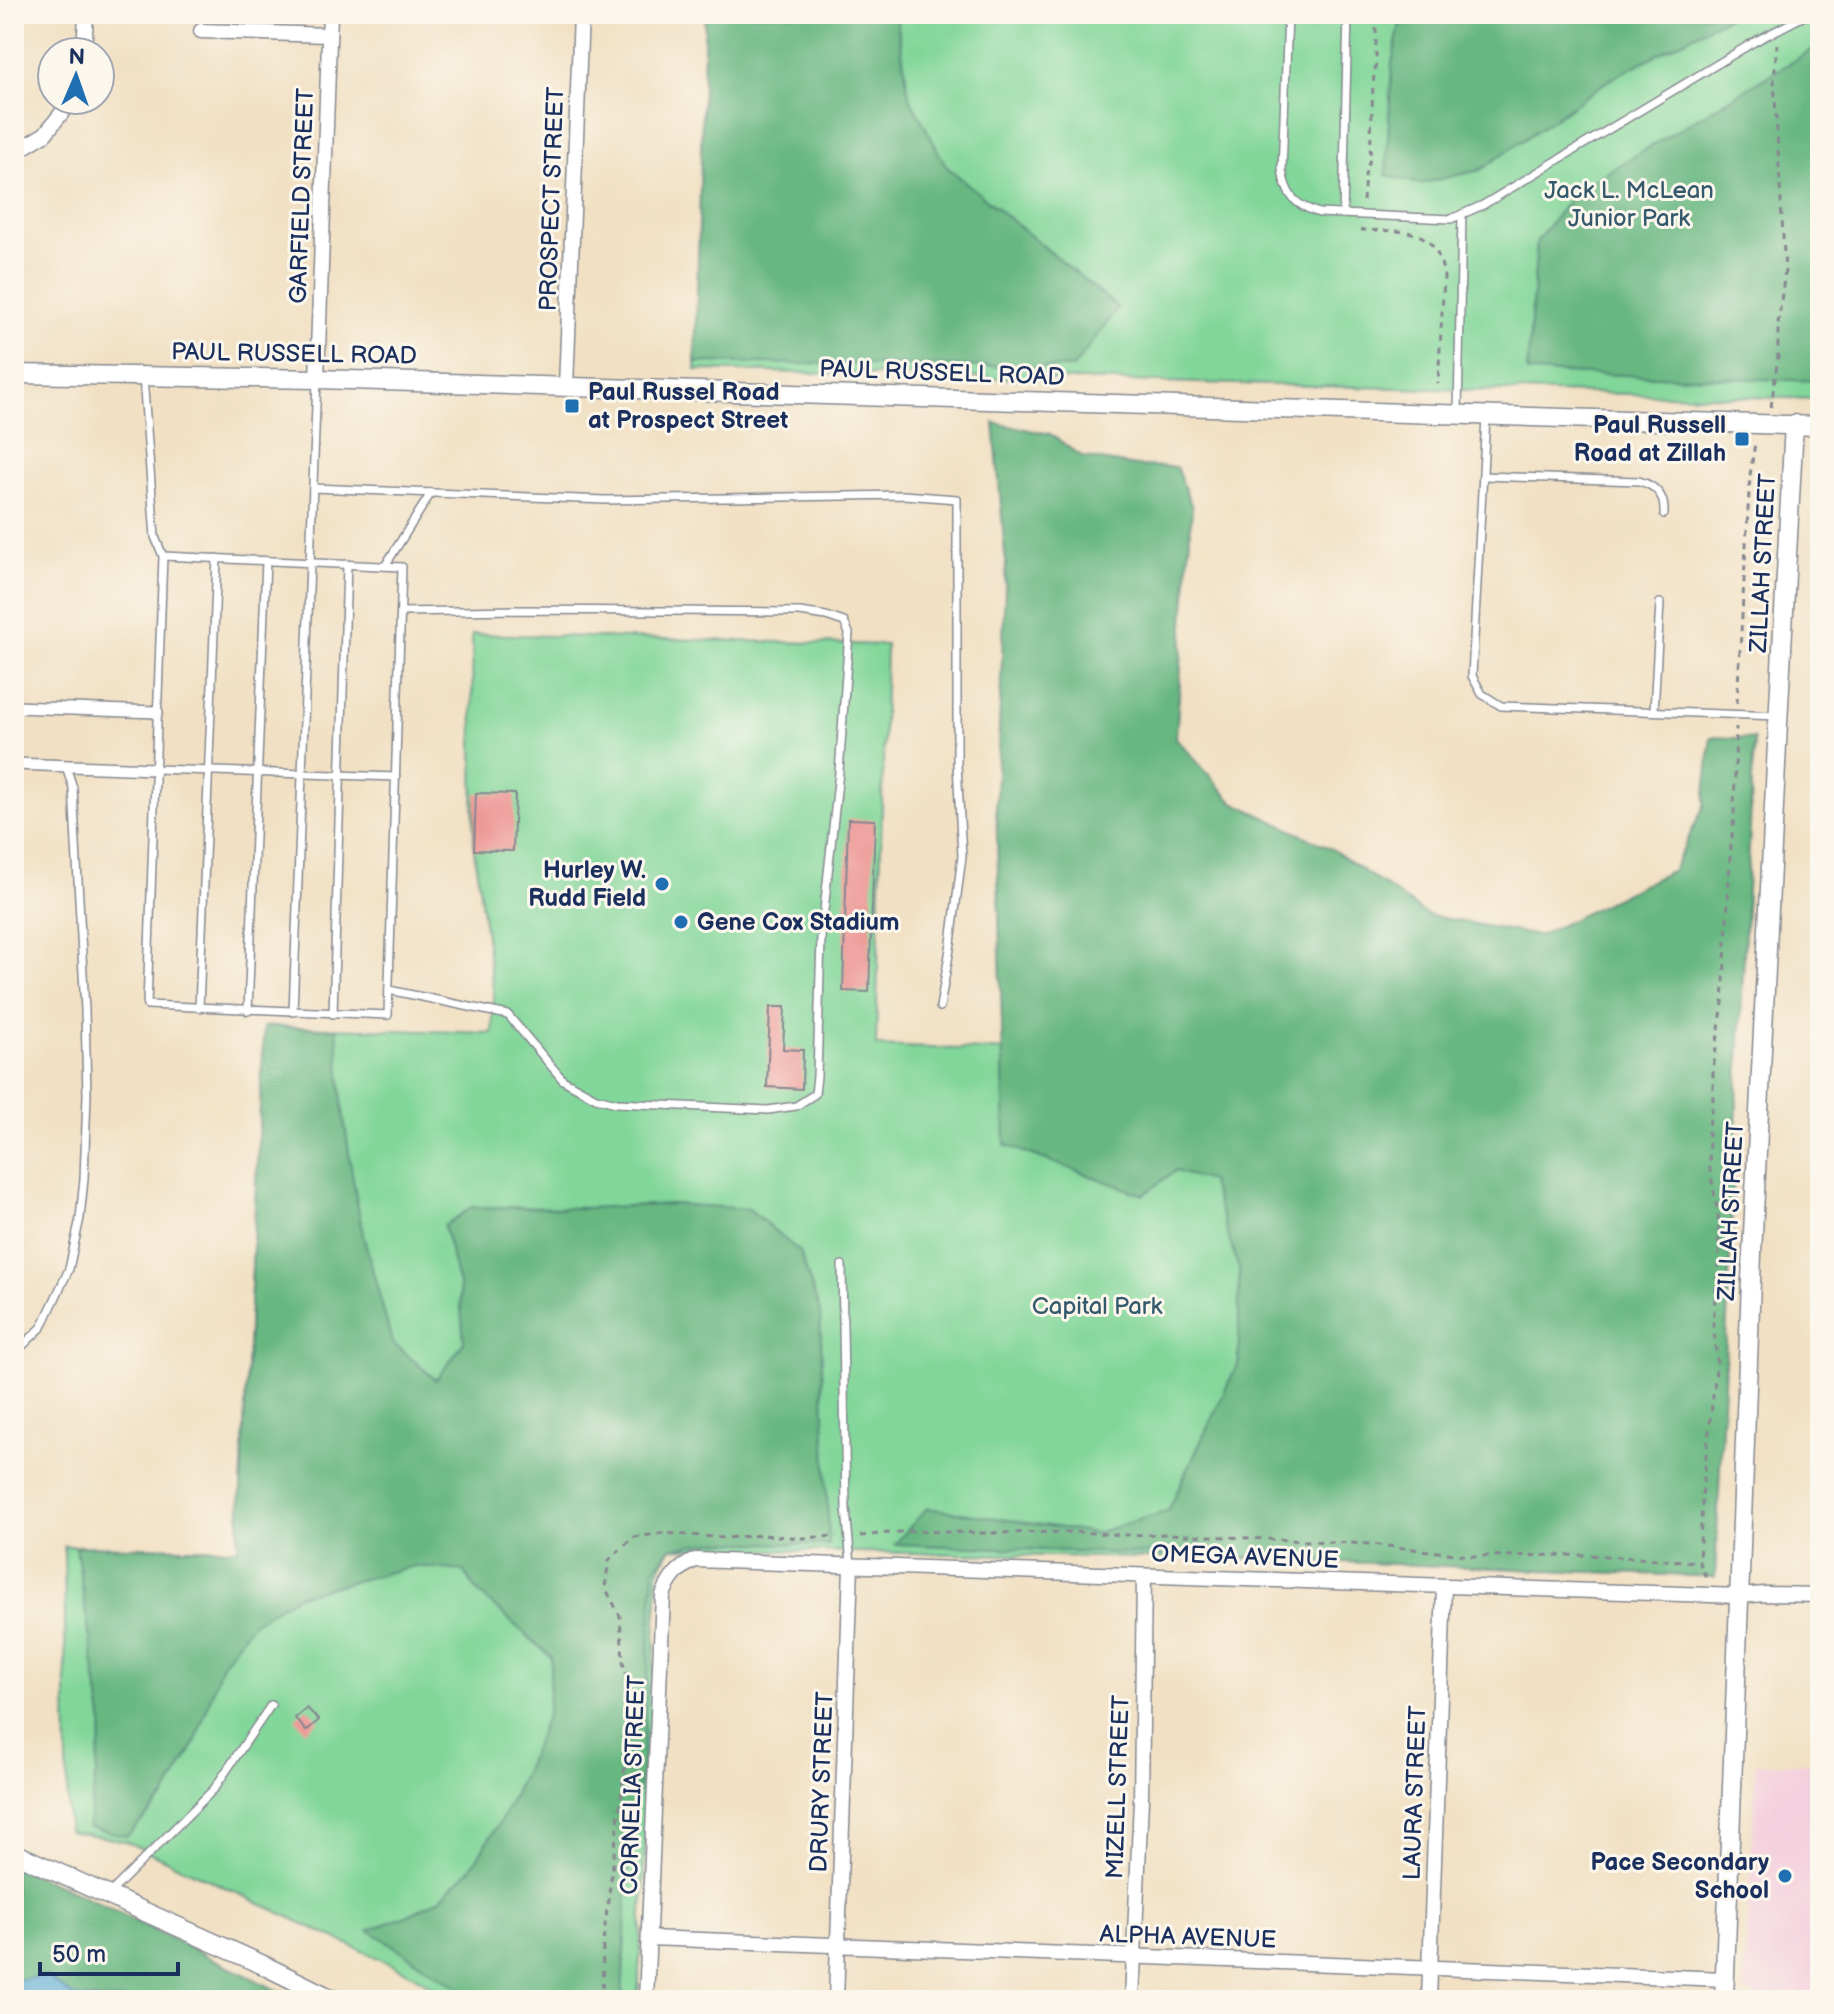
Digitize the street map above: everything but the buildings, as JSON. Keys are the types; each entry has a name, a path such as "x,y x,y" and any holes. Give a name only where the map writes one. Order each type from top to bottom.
{"street":[{"path":"85,36 86,14"},
{"name":"GARFIELD STREET","path":"317,379 330,14"},
{"name":"PROSPECT STREET","path":"566,386 581,14"},
{"path":"201,31 329,35"},
{"path":"14,153 45,134 59,116"},
{"name":"PAUL RUSSELL ROAD","path":"14,374 566,386 1820,426"},
{"name":"ZILLAH STREET","path":"1724,2000 1753,1238 1794,424"},
{"path":"14,707 157,712"},
{"path":"14,764 155,769"},
{"name":"OMEGA AVENUE","path":"673,1575 695,1560 708,1559 1444,1587 1739,1596 1820,1595"},
{"name":"DRURY STREET","path":"836,2000 851,1565"},
{"name":"CORNELIA STREET","path":"646,2000 663,1595 673,1575"},
{"name":"MIZELL STREET","path":"1132,2000 1141,1800 1144,1576"},
{"name":"LAURA STREET","path":"1429,2000 1444,1587"},
{"path":"14,1853 334,2000"},
{"name":"ALPHA AVENUE","path":"649,1938 1725,1979"}],"lane":[{"path":"1288,14 1282,170 1285,186 1292,198 1304,208 1319,213 1451,219 1483,205 1808,14"},
{"path":"1343,214 1348,14"},
{"path":"1458,413 1462,214"},
{"path":"143,375 155,537 163,556 147,1005 388,1015 402,567 163,556"},
{"path":"293,1012 317,379"},
{"path":"1486,414 1472,676 1482,694 1501,706 1778,716"},
{"path":"1483,476 1639,481 1658,490 1665,503 1664,514"},
{"path":"313,488 605,500 889,495 957,499 957,764 962,856 940,1007"},
{"path":"385,566 431,493"},
{"path":"199,1008 217,558"},
{"path":"248,1011 266,561"},
{"path":"333,1014 347,564"},
{"path":"1654,711 1660,603"},
{"path":"389,990 508,1015 563,1080 596,1098 617,1103 768,1110 796,1106 815,1094 821,938 839,772 849,633 844,622 800,612 401,612"},
{"path":"14,1354 42,1327 69,1269 80,1218 84,1179 87,1095 85,1010 73,788 66,766"},
{"path":"155,769 396,777"},
{"path":"842,1265 845,1493 851,1565"},
{"path":"109,1895 214,1789 271,1705"}],"path":[{"path":"1770,410 1785,271 1774,81 1778,29"},
{"path":"602,2000 603,1942 630,1726 630,1692 623,1661 620,1616 605,1587 609,1560 634,1537 664,1533 726,1538 763,1535 800,1538 910,1531 1166,1534 1370,1544 1472,1556 1590,1555 1699,1562 1703,1483 1717,1361 1713,1322 1719,1254 1718,1214 1710,1170 1708,1129 1723,1003 1750,475 1755,443"}],"shaded area":[{"name":"Pace Secondary School","path":"1820,1763 1820,2000 1763,2000 1744,1988 1756,1764"}],"green space":[{"path":"705,14 896,14 909,96 946,166 1118,308 1073,368 695,362"},
{"name":"Jack L. McLean Junior Park","path":"712,14 1820,14 1820,399 696,370"},
{"path":"1402,14 1734,14 1612,78 1480,170 1419,184 1386,175 1392,63"},
{"path":"1820,45 1820,381 1527,372 1537,241 1576,191"},
{"path":"994,423 1050,434 1083,457 1136,466 1176,467 1192,507 1176,738 1233,802 1332,849 1427,915 1539,936 1673,870 1704,806 1711,737 1754,739 1715,1577 895,1544 927,1508 1096,1533 1168,1511 1239,1361 1239,1269 1210,1181 1175,1171 1143,1195 1005,1145 996,798 1006,565"},
{"name":"Capital Park","path":"472,634 886,645 876,1046 1418,1066 1340,1562 671,1548 658,1572 638,2000 454,2000 410,1973 125,1841 68,1831 64,1546 238,1549 264,1026 492,1033 494,995 474,850"},
{"path":"264,1026 337,1029 342,1104 353,1180 363,1235 392,1342 436,1380 464,1342 459,1285 444,1226 472,1207 587,1208 674,1204 749,1209 800,1252 820,1312 829,1545 714,1542 671,1548 654,1570 642,1773 630,1825 622,2000 477,2000 369,1930 440,1899 471,1868 504,1815 548,1712 551,1657 480,1594 463,1571 414,1566 299,1595 252,1623 222,1664 195,1743 165,1797 127,1836 88,1827 103,1725 76,1546 238,1549"},
{"path":"14,1866 84,1896 297,2000 14,2000"}],"water":[{"path":"46,1976 74,1997 99,2000 14,2000 14,1980"}],"place":[{"name":"Paul Russel Road at Prospect Street","path":"572,406"},
{"name":"Paul Russell Road at Zillah","path":"1742,439"},
{"name":"Hurley W. Rudd Field","path":"662,884"},
{"name":"Gene Cox Stadium","path":"681,922"},
{"name":"Pace Secondary School","path":"1785,1876"}]}
